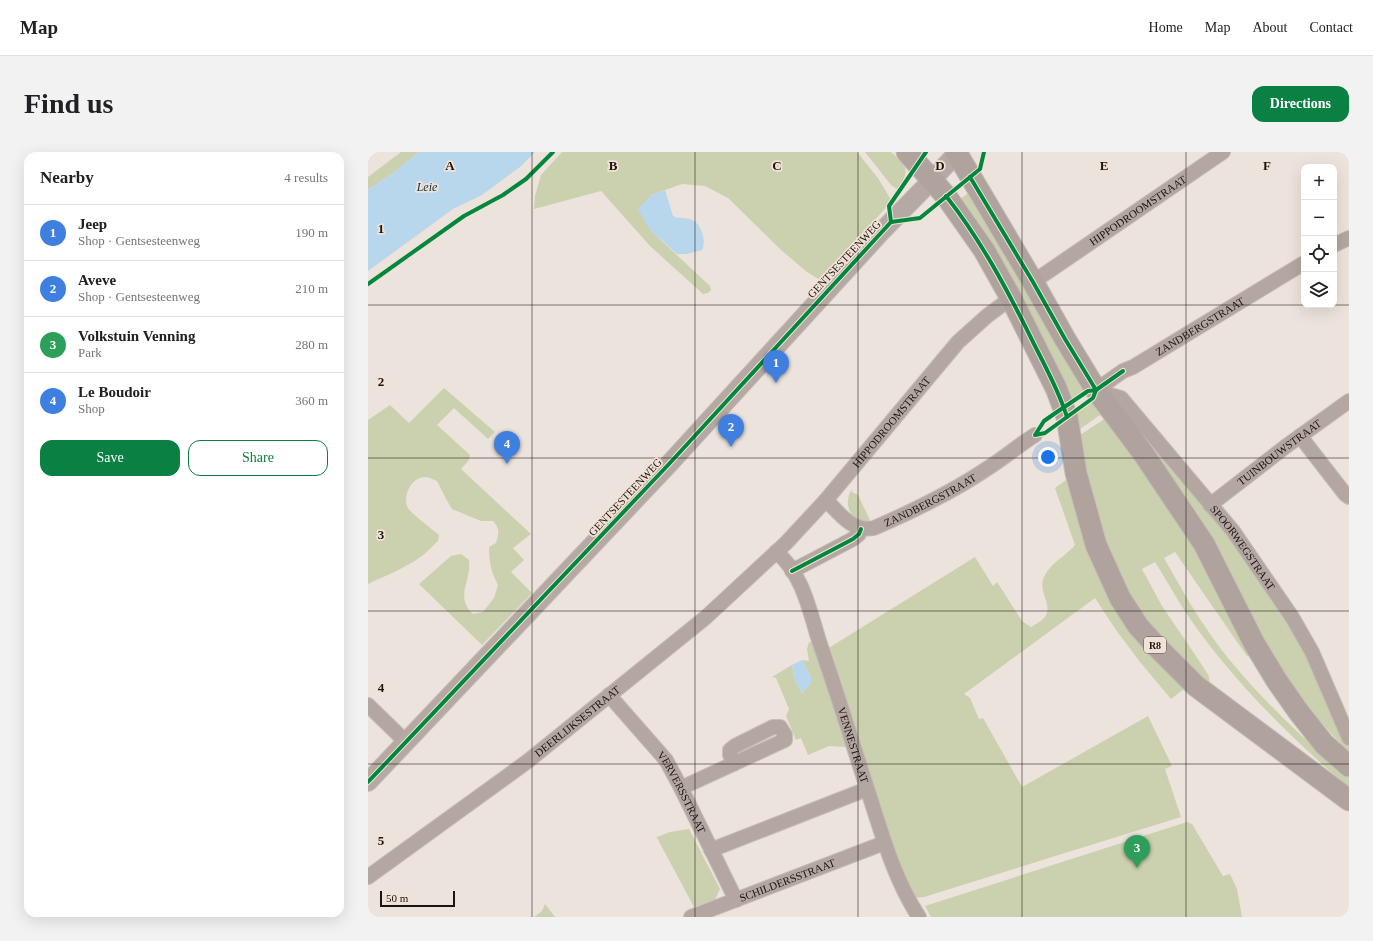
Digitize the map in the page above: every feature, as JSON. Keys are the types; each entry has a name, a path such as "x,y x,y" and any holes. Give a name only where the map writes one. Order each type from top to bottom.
{"highway":[{"path":"907,152 950,161 1033,282 1096,390 1143,453 1204,544 1230,592 1254,643 1277,681 1324,744 1349,766"},
{"path":"950,161 950,200 984,250 1011,298"},
{"name":"R8","path":"1011,298 1056,388 1067,417 1076,473 1096,545 1120,598 1138,626 1157,648 1196,686 1349,800"}],"main road":[{"name":"GENTSESTEENWEG","path":"368,782 669,464 881,232 950,161"}],"street":[{"name":"HIPPODROOMSTRAAT","path":"1033,282 1223,152"},
{"path":"1337,244 1349,238"},
{"name":"ZANDBERGSTRAAT","path":"1096,390 1123,371 1133,367 1301,265"},
{"name":"HIPPODROOMSTRAAT","path":"776,552 826,500 958,342 987,316 1011,298"},
{"name":"SPOORWEGSTRAAT","path":"1096,390 1121,398 1233,531 1292,617 1312,652 1349,738"},
{"name":"TUINBOUWSTRAAT","path":"1210,505 1300,436 1349,401"},
{"name":"ZANDBERGSTRAAT","path":"861,529 874,528 944,494 987,469 1035,435"},
{"path":"1300,436 1345,494 1349,497"},
{"path":"776,552 781,556 792,571 853,539 859,534 861,529 853,526 826,500"},
{"name":"DEERLIJKSESTRAAT","path":"368,877 528,761 705,618 776,552"},
{"name":"VENNESTRAAT","path":"792,571 803,591 884,843 904,891 919,917"},
{"name":"VERVERSSTRAAT","path":"609,695 666,760 736,900"},
{"path":"368,705 406,742"},
{"path":"681,788 734,764"},
{"path":"711,850 867,789"},
{"name":"SCHILDERSSTRAAT","path":"691,917 884,843"}],"green space":[{"path":"401,152 419,152 393,173 368,190 368,177"},
{"path":"562,152 857,152 878,178 891,200 883,211 820,280 807,272 781,250 728,198 705,186 682,184 651,195 650,230 710,286 711,290 708,293 703,294 650,246 601,191 534,209 535,196 541,175"},
{"path":"865,152 891,152 901,162 906,173 898,190 891,185"},
{"path":"968,193 1001,245 1059,351 1087,389 1068,402 959,200"},
{"path":"444,388 495,432 488,439 454,408 437,425 470,455 469,460 461,469 531,534 513,548 524,560 511,572 532,593 482,645 419,584 451,556 461,554 469,560 464,595 467,607 473,614 483,612 494,598 498,585 491,567 489,547 496,543 498,529 493,521 481,521 452,509 437,481 425,477 416,480 409,488 406,504 410,510 439,535 438,541 413,562 368,584 368,420 390,405 409,423"},
{"path":"1094,399 1103,413 1080,429 1076,430 1073,415"},
{"path":"1122,407 1228,534 1303,645 1349,747 1349,752 1312,711 1281,667 1202,522"},
{"path":"1106,418 1178,515 1252,655 1247,656 1175,552 1164,558 1202,622 1228,658 1271,706 1349,778 1349,788 1290,734 1252,696 1217,655 1195,626 1155,562 1142,569 1162,606 1209,676 1210,687 1146,620 1122,582 1103,537 1077,437"},
{"path":"1069,478 1139,640 1159,664 1184,689 1171,699 1140,662 1116,630 1095,598 964,694 970,698 979,719 983,718 1022,787 1148,716 1172,766 1165,769 1181,817 924,897 912,898 827,649 975,557 993,586 997,582 1022,621 1031,627 1041,621 1047,614 1048,609 1042,585 1045,574 1075,545 1055,488"},
{"path":"852,489 852,492 858,495 870,520 858,519 850,512 848,501"},
{"path":"809,642 814,642 846,747 829,746 808,755 801,738 796,740 786,716 789,709 776,678 772,677 792,665 794,678 802,693 811,683 811,678 802,660 809,661 807,649"},
{"path":"1187,822 1192,824 1223,876 1230,874 1237,889 1242,917 931,917 925,906"},
{"path":"689,829 720,889 715,900 694,907 656,836"},
{"path":"545,904 555,917 534,917 542,911"}],"water":[{"name":"Leie","path":"419,152 535,152 520,167 482,195 453,209 368,271 368,190 393,173"},
{"path":"665,190 673,216 690,219 698,225 704,242 702,250 687,254 677,254 650,230 638,209 651,195"},
{"path":"802,660 811,678 811,683 802,693 794,678 792,665"}],"cycle path":[{"path":"368,284 464,216 503,195 526,179 553,152"},
{"path":"891,222 889,206 926,152"},
{"path":"891,222 920,218 980,169 984,152"},
{"path":"970,177 1096,390"},
{"path":"946,196 971,230 1004,285 1052,379 1067,417"},
{"path":"368,782 669,464 891,222"},
{"path":"1096,390 1093,398 1045,433 1035,435 1044,421 1088,391 1096,390 1123,371"},
{"path":"792,571 853,539 859,534 861,529"}],"place":[{"name":"Jeep","path":"776,383"},
{"name":"Aveve","path":"731,447"},
{"name":"Le Boudoir","path":"507,464"},
{"name":"Volkstuin Venning","path":"1137,868"}]}
